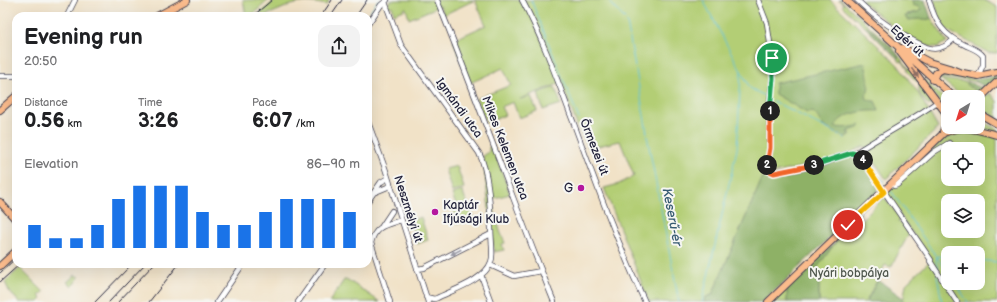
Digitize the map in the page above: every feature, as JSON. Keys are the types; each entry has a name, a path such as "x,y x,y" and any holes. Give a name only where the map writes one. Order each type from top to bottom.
{"main road":[{"path":"164,12 187,0"},
{"name":"Egér út","path":"846,0 946,90"},
{"path":"892,42 925,60 958,72"},
{"path":"892,42 945,112 947,123 941,136"},
{"path":"934,80 935,74 943,69 978,76 994,73"},
{"path":"985,93 997,82"},
{"path":"0,110 12,100"},
{"path":"985,117 997,124"},
{"path":"768,302 941,136 954,129 966,128 997,135"},
{"path":"0,202 12,216"},
{"path":"0,266 12,255"}],"street":[{"path":"69,12 75,0"},
{"name":"Mikes Kelemen utca","path":"438,0 554,302"},
{"name":"Őrmezei út","path":"522,0 560,83 634,278 645,302"},
{"path":"758,0 767,23 774,69 770,100 770,148 767,170 770,173 784,172 807,167 847,154 855,153 909,121 937,102"},
{"path":"857,0 873,15 888,26 930,49 939,48 954,39"},
{"path":"929,0 936,20 954,39 979,51 983,56 983,65 978,76"},
{"path":"372,19 386,1"},
{"name":"Igmándi utca","path":"386,1 401,45 481,157 487,176 492,258 490,264"},
{"path":"983,65 987,72 994,73"},
{"path":"0,76 12,76"},
{"name":"Neszmélyi út","path":"372,133 427,299"},
{"path":"892,184 894,186 897,185 934,152 941,148"},
{"path":"855,153 859,155 915,235 957,302"},
{"path":"373,193 381,182 388,178"},
{"path":"373,193 390,186"},
{"path":"382,190 387,191 394,198"},
{"path":"372,238 392,211"},
{"path":"382,226 401,220"},
{"path":"417,269 424,268 491,234"},
{"path":"372,249 390,302"},
{"path":"427,299 433,300 468,283 481,275 490,264 514,276 541,271"},
{"path":"216,302 240,268"},
{"path":"298,302 321,268"},
{"path":"481,275 491,302"}],"green space":[{"path":"243,0 269,0 255,12 245,12"},
{"path":"275,0 329,0 327,5 299,3 274,12 262,12"},
{"path":"390,0 475,0 443,15 440,6 409,19 406,8 394,14 392,6 389,7 388,5"},
{"path":"475,0 830,0 897,64 917,91 938,128 886,179 864,146 843,156 774,173 767,168 712,295 706,297 704,302 649,302 604,188 619,184 634,176 620,141 589,148 577,125 561,83 520,99 531,96 537,111 519,118 513,102 501,107 505,115 487,123 476,99 511,85 503,68 470,83 453,40 486,25"},
{"path":"839,0 841,0 892,47 919,81 916,81 907,71 908,69 902,61 900,62 895,52 842,6 844,4"},
{"path":"860,0 913,0 912,1 921,9 918,12 907,14 926,20 931,18 947,42 937,47 923,44 895,28"},
{"path":"913,0 925,0 931,18 926,20 907,20 905,16 918,12 921,9 913,5"},
{"path":"934,0 984,0 997,7 997,53 989,53 945,29 939,17"},
{"path":"868,27 895,52 898,59 866,28"},
{"path":"865,63 869,84 866,95 867,99 875,101 879,111 854,113 842,118 835,127 841,128 860,124 860,127 847,132 851,134 844,138 823,126 813,112 807,113 775,94 775,83"},
{"path":"942,72 976,79 976,82 963,79 946,78 942,76"},
{"path":"938,75 945,80 968,82 967,84 976,89 954,90 937,76"},
{"path":"997,75 997,78 986,87 976,82 976,79 989,78"},
{"path":"925,80 941,96 941,104 923,81"},
{"path":"968,82 984,89 974,90 967,84"},
{"path":"921,83 933,100 929,106 920,92 919,86"},
{"path":"555,87 561,104 543,110 538,93"},
{"path":"990,93 997,101 997,118 985,111 985,97"},
{"path":"985,123 997,129 997,132 985,129"},
{"path":"951,134 985,134 997,137 997,302 903,302 906,284 931,260 884,192 947,136"},
{"path":"492,145 510,194 491,199 505,243 502,244 504,250 494,252 483,158 483,156 489,152 489,147"},
{"path":"853,154 861,160 870,173 878,187 877,192 763,302 704,302 706,297 712,295 765,172 768,176 789,174 827,165 829,162"},
{"path":"457,166 464,188 452,192 445,169"},
{"path":"462,191 474,219 457,224 454,209 457,208 452,194"},
{"name":"Nyári bobpálya","path":"884,197 900,217 898,222 904,222 910,232 891,267 885,265 866,302 819,302 819,281 816,269 838,239 859,222"},
{"path":"421,217 428,240 417,244 410,221"},
{"path":"838,239 816,269 819,281 819,302 787,302 787,289"},
{"path":"20,268 44,292 39,296 42,299 39,302 19,302 9,291 5,282"},
{"path":"75,275 79,277 72,287 67,282"},
{"path":"346,279 380,302 329,302"},
{"path":"878,280 903,298 903,302 866,302"},
{"path":"783,288 788,293 787,302 768,302"}],"waterway":[{"path":"370,12 378,0"},
{"path":"531,0 562,77"},
{"name":"Keserű-ér","path":"608,0 625,19"},
{"name":"Keserű-ér","path":"703,0 750,88 768,98"},
{"name":"Keserű-ér","path":"627,22 635,67"},
{"name":"Keserű-ér","path":"636,70 647,133"},
{"path":"702,302 737,149 741,71"},
{"path":"563,79 579,119"},
{"name":"Keserű-ér","path":"773,101 845,138"},
{"name":"Keserű-ér","path":"647,136 679,302"},
{"name":"Keserű-ér","path":"862,151 884,182"},
{"name":"Keserű-ér","path":"891,191 936,256 941,256"},
{"path":"936,256 941,263"},
{"path":"937,257 936,261 938,270"},
{"name":"Keserű-ér","path":"985,261 997,262"},
{"path":"937,275 942,302"},
{"path":"960,290 968,302"}],"tram line":[{"path":"0,273 12,262"},
{"path":"0,282 16,268"}],"railway":[{"path":"258,12 272,0"},
{"path":"324,12 332,0"},
{"path":"334,12 342,0"},
{"path":"359,12 367,0"},
{"path":"95,302 128,268"},
{"path":"109,302 141,268"},
{"path":"118,302 150,268"},
{"path":"149,302 176,268"}],"place":[{"name":"G","path":"581,188"},
{"name":"Kaptár Ifjúsági Klub","path":"435,212"}],"route":[{"path":"772,58 774,69 770,107 770,148 767,170 770,173 784,172 827,162 847,154 855,153 859,155 884,192 848,225"}]}
